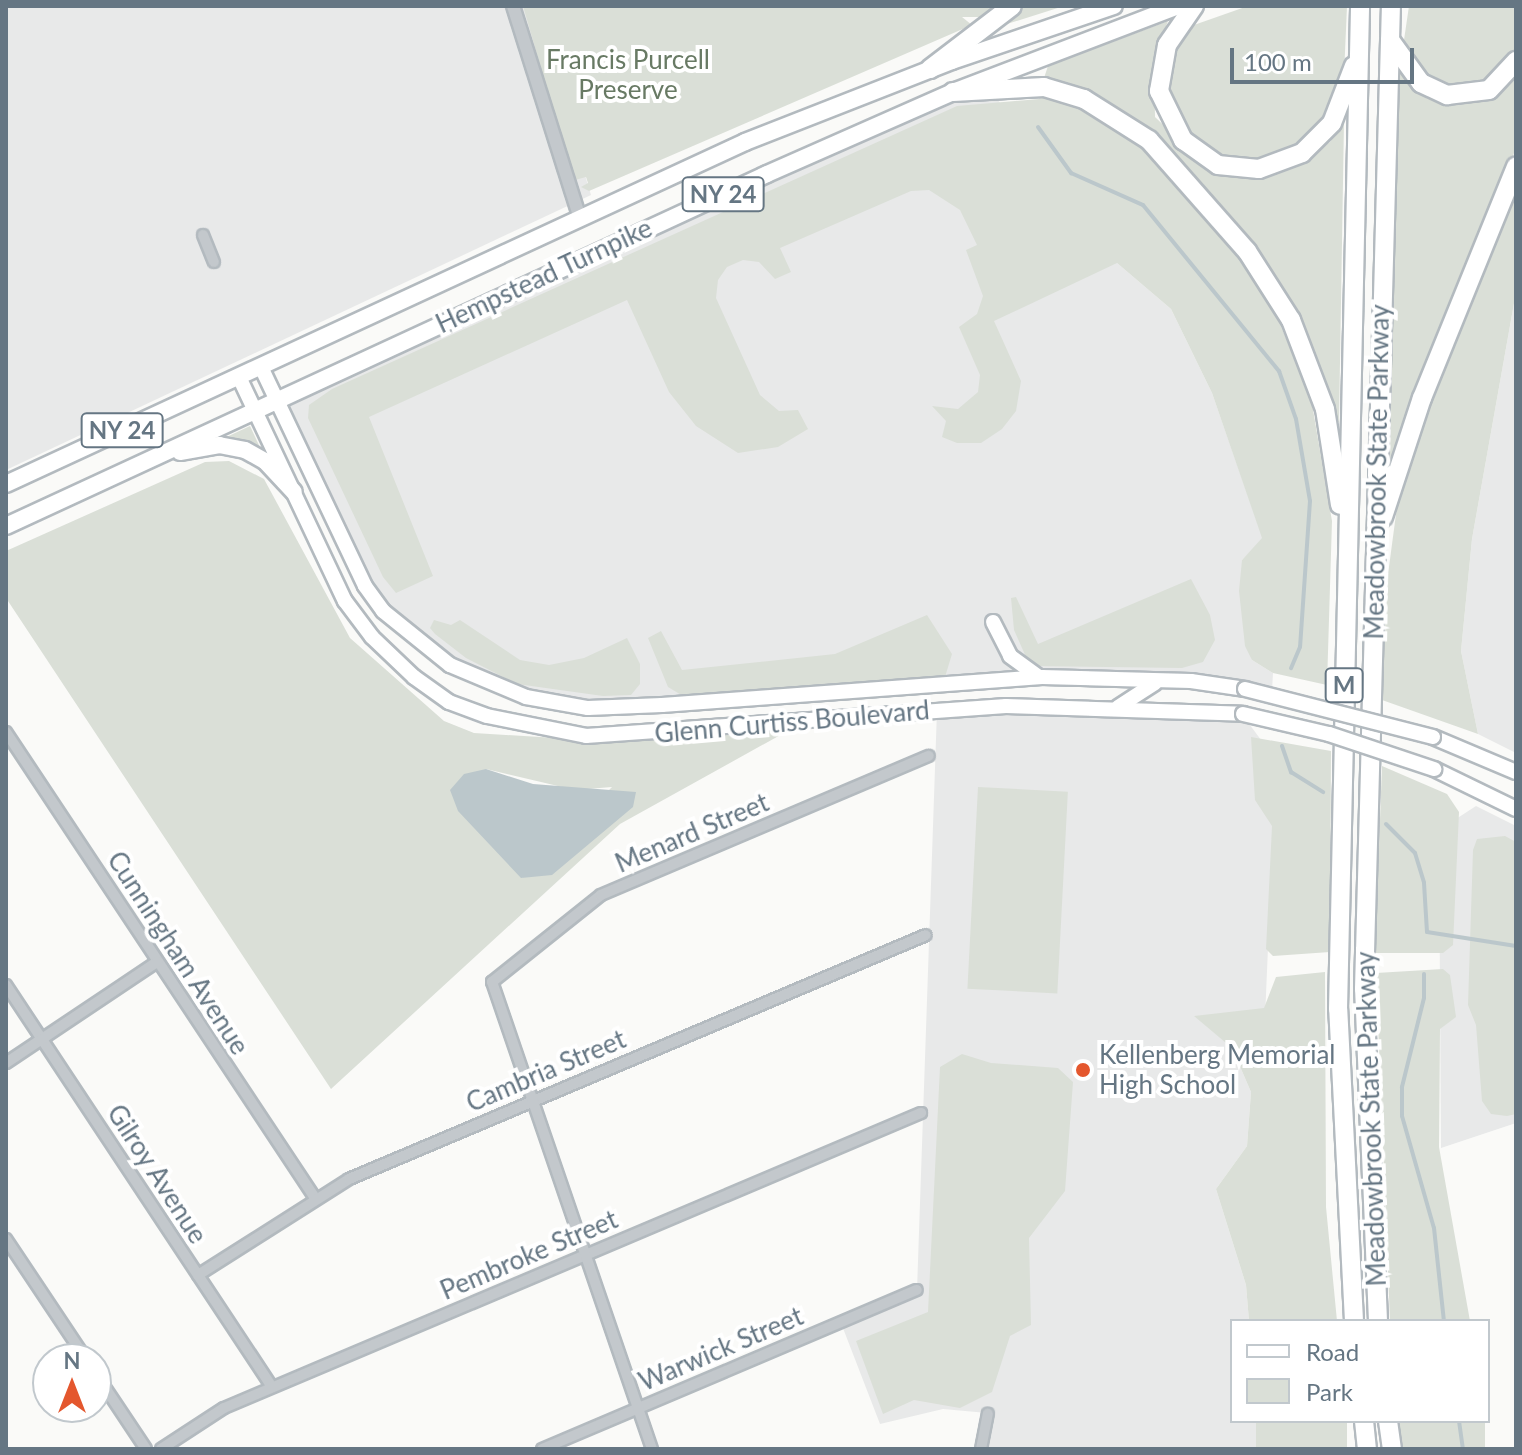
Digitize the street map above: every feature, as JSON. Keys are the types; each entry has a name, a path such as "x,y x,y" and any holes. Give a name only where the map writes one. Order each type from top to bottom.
{"highway":[{"path":"930,69 1012,6"},
{"path":"1194,6 1167,45 1159,91 1183,140 1218,165 1259,169 1279,165 1313,144 1339,110 1360,48"},
{"name":"Meadowbrook State Parkway","path":"1354,1319 1338,1009 1360,6"},
{"name":"Meadowbrook State Parkway","path":"1378,1319 1364,989 1391,6"},
{"path":"1390,40 1421,83 1447,95 1489,90 1516,61"},
{"path":"953,92 1044,87 1084,99 1149,140 1205,200 1271,286 1310,362 1325,409 1347,536"},
{"path":"1376,535 1422,398 1516,166"},
{"path":"1364,1423 1367,1449"},
{"path":"1388,1423 1392,1449"}],"main road":[{"name":"Hempstead Turnpike","path":"6,484 745,142 930,69 1114,6"},
{"name":"Hempstead Turnpike","path":"6,526 953,92 1178,6"},
{"name":"Glenn Curtiss Boulevard","path":"261,367 365,586 383,611 450,665 526,697 588,708 1042,677 1163,680 1245,689 1433,737 1516,772"},
{"name":"Glenn Curtiss Boulevard","path":"239,377 345,601 365,627 414,677 449,702 522,726 586,736 988,706 1118,707 1243,714 1329,734 1434,769 1516,809"},
{"path":"125,470 189,449 219,445 265,461 294,492"},
{"path":"365,627 383,611"},
{"path":"993,622 1010,656 1042,677"},
{"path":"1118,707 1163,680"}],"street":[{"path":"513,6 580,219"},
{"path":"203,235 214,262"},
{"name":"Cunningham Avenue","path":"6,732 315,1198"},
{"name":"Menard Street","path":"533,1101 492,982 601,895 929,756"},
{"name":"Cambria Street","path":"198,1275 349,1179 926,935"},
{"path":"6,1063 157,962"},
{"name":"Gilroy Avenue","path":"6,985 272,1387"},
{"path":"533,1101 652,1449"},
{"name":"Pembroke Street","path":"161,1449 224,1408 921,1113"},
{"path":"6,1239 75,1343"},
{"name":"Warwick Street","path":"542,1449 917,1290"},
{"path":"112,1398 146,1449"},
{"path":"981,1449 988,1414"}],"shaded area":[{"path":"6,6 534,6 591,195 6,470"},
{"path":"992,92 1117,263 1171,309 1212,393 1263,539 1242,560 1252,660 1273,673 1272,691 1071,676 592,705 530,696 448,661 390,615 370,590 277,395 938,103"},
{"path":"1516,292 1516,753 1478,734 1461,651 1472,539"},
{"name":"Kellenberg Memorial High School","path":"937,710 1244,717 1276,760 1265,1018 1232,1048 1251,1092 1247,1146 1216,1189 1246,1285 1249,1319 1230,1319 1230,1423 1256,1423 1258,1449 981,1449 987,1413 943,1409 880,1424 841,1323 917,1290"},
{"path":"486,769 533,784 636,792 633,807 552,875 521,878 458,811 450,790 464,774"},
{"path":"1476,806 1516,826 1516,1123 1441,1148 1439,830"}],"green space":[{"name":"Francis Purcell Preserve","path":"523,6 1004,6 986,17 962,17 972,25 589,191 581,187 588,183 586,177 575,180 571,172"},
{"path":"1017,6 1064,6 1007,24 1015,18"},
{"path":"1248,6 1347,6 1344,75 1326,123 1304,145 1274,160 1242,163 1212,154 1183,134 1168,104 1167,64 1194,25"},
{"path":"1409,6 1516,6 1516,47 1503,69 1483,85 1455,89 1429,81 1413,65 1404,40"},
{"path":"1168,21 1154,58 1155,117 1203,163 1301,162 1330,142 1344,122 1339,422 1335,423 1266,266 1231,219 1141,124 1107,101 1043,81 1048,66"},
{"path":"1403,66 1443,100 1516,72 1516,148 1394,460 1388,458 1388,432 1397,67"},
{"path":"1041,93 1070,98 1137,137 1229,235 1285,321 1280,324 1311,398 1332,521 1327,685 1273,673 1252,660 1245,646 1239,591 1242,560 1262,538 1212,393 1171,309 1117,263 994,321 1021,381 1016,411 1002,429 981,443 957,443 942,437 946,421 932,406 958,409 978,392 980,375 959,327 977,314 983,296 966,250 977,245 960,210 929,190 911,191 780,248 791,272 775,279 759,262 743,260 727,267 718,280 716,298 760,395 779,411 798,410 808,429 778,447 738,453 696,426 669,392 627,300 369,417 433,576 396,593 383,577 308,418 309,405 332,389 957,106 1039,99"},
{"path":"1516,179 1516,292 1472,539 1461,651 1478,734 1382,700 1383,612 1400,484"},
{"path":"250,426 264,456 218,441"},
{"path":"229,461 264,479 350,638 444,721 474,733 572,739 802,723 620,824 331,1089 6,598 6,551 205,462","holes":["486,769 575,790 612,787 522,878"]},
{"path":"1191,579 1210,615 1215,640 1203,662 1182,668 1030,666 1014,630 1011,598 1016,597 1038,644"},
{"path":"927,615 952,654 945,677 683,696 668,687 648,638 661,631 682,670 835,654"},
{"path":"434,620 451,625 460,620 520,660 549,665 584,658 627,638 640,664 640,684 631,695 603,696 517,684 466,658 435,634 430,628"},
{"path":"1251,737 1331,751 1330,952 1273,956 1266,949 1272,826 1255,800"},
{"path":"1382,766 1447,794 1459,812 1453,945 1443,953 1375,953"},
{"path":"978,787 1068,792 1057,993 967,989"},
{"path":"1505,836 1516,842 1516,1114 1507,1116 1491,1114 1482,1101 1476,1025 1468,1005 1473,850 1477,839"},
{"path":"1443,969 1450,975 1456,1017 1440,1029 1439,1147 1470,1319 1390,1319 1376,973"},
{"path":"1325,972 1326,1207 1337,1319 1249,1319 1246,1285 1216,1189 1247,1146 1251,1092 1232,1048 1194,1016 1264,1008 1276,977"},
{"path":"962,1054 991,1063 1058,1068 1073,1082 1065,1191 1029,1238 1031,1325 1010,1336 992,1392 960,1408 914,1400 883,1414 856,1341 928,1312 940,1067"},
{"path":"1256,1423 1347,1423 1347,1449 1256,1449"},
{"path":"1400,1423 1485,1423 1485,1449 1400,1449"}],"waterway":[{"path":"1038,127 1071,173 1143,205 1279,371 1296,419 1310,501 1300,647 1291,668"},
{"path":"1282,746 1291,772 1323,792"},
{"path":"1386,824 1415,853 1424,883 1427,932 1516,946"},
{"path":"1424,974 1424,998 1402,1087 1402,1116 1434,1228 1444,1319"},
{"path":"1459,1423 1463,1449"}],"place":[{"name":"Kellenberg Memorial High School","path":"1083,1070"}]}
